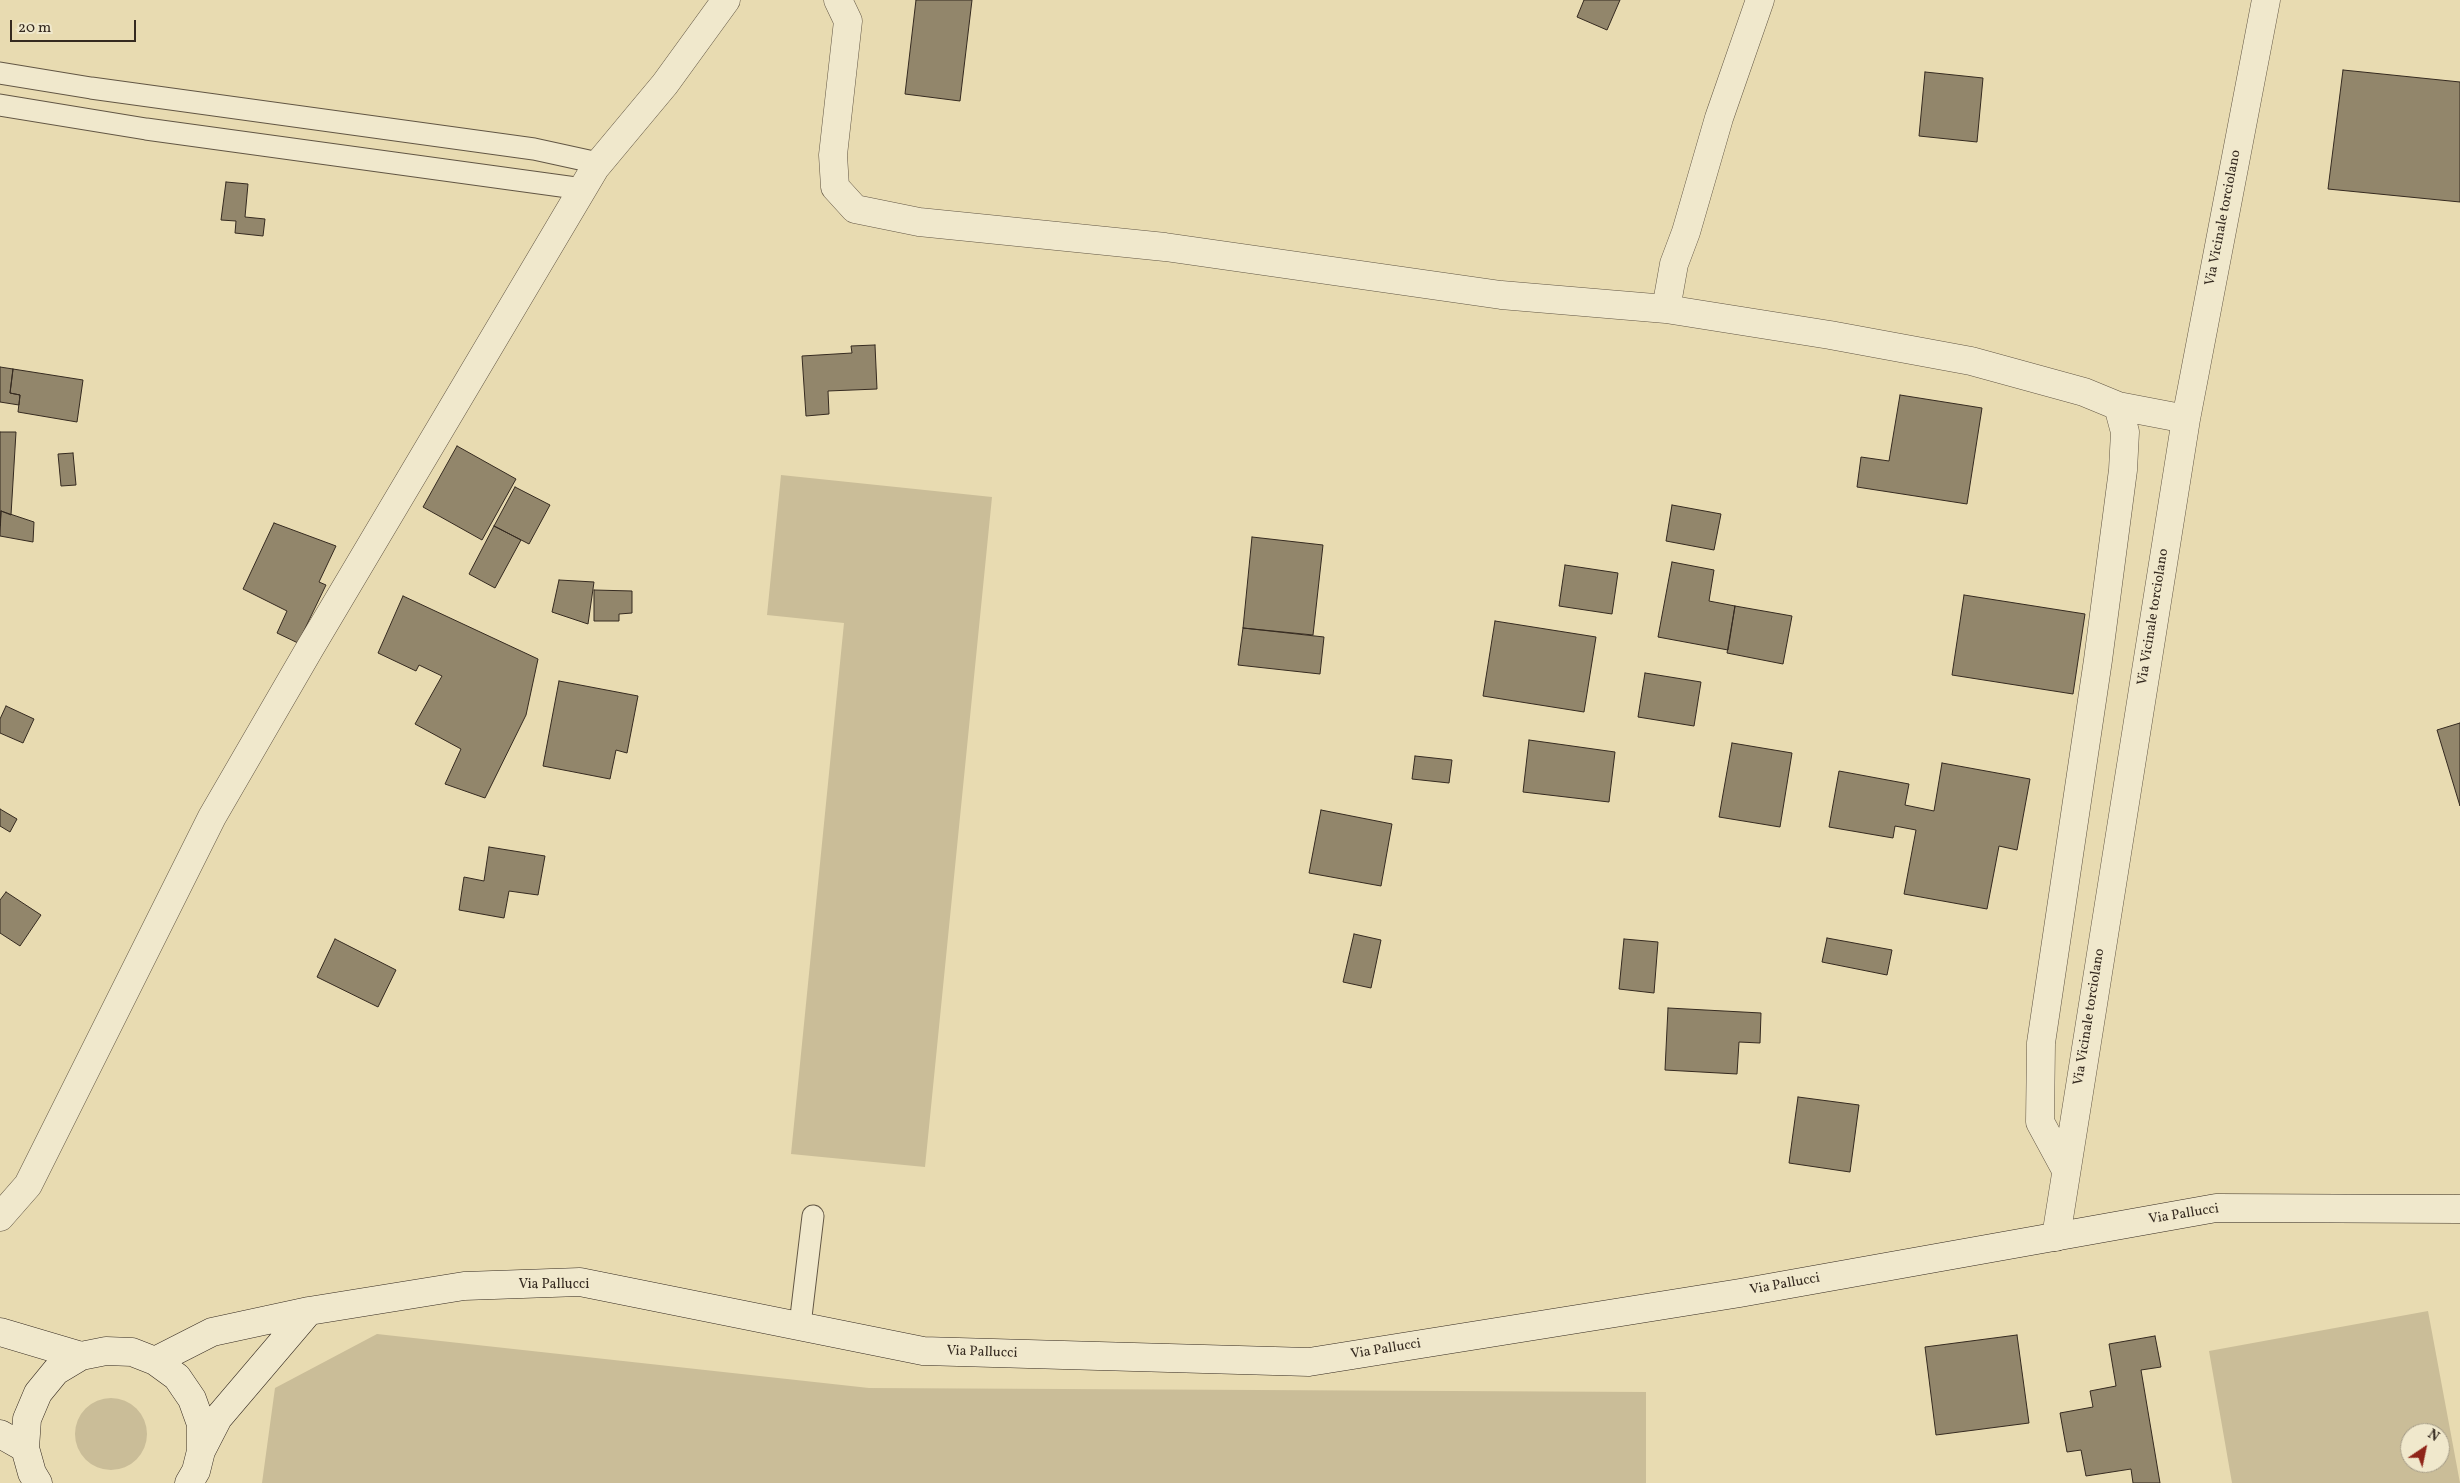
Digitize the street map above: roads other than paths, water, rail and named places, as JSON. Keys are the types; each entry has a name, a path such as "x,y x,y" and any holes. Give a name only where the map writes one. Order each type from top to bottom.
{"street":[{"path":"0,1217 28,1185 212,817 598,162 665,84 726,0"},
{"path":"838,0 848,21 833,155 835,187 855,209 919,222 1165,247 1501,295 1666,309 1830,335 1970,361 2084,392 2118,406 2186,418"},
{"path":"1666,309 1674,264 1686,232 1725,100 1760,0"},
{"name":"Via Vicinale torciolano","path":"2056,1237 2186,418 2266,0"},
{"path":"2066,1170 2040,1122 2042,1043 2097,669 2123,470 2125,432 2118,406"},
{"name":"Via Pallucci","path":"155,1361 212,1332 309,1311 464,1286 580,1282 923,1351 1309,1362 1740,1293 2216,1208 2460,1209"},
{"path":"189,1483 196,1472 201,1451 218,1418 309,1311"},
{"path":"0,1332 81,1356"},
{"path":"38,1483 32,1473 25,1448 27,1420 38,1393 56,1371 81,1356 106,1351 132,1352 155,1361 177,1378 192,1399 200,1424 201,1451"},
{"path":"0,1434 25,1448"}],"lane":[{"path":"0,73 91,88 534,149 598,162"},
{"path":"0,105 146,129 583,189"},
{"path":"800,1326 813,1216"}]}
